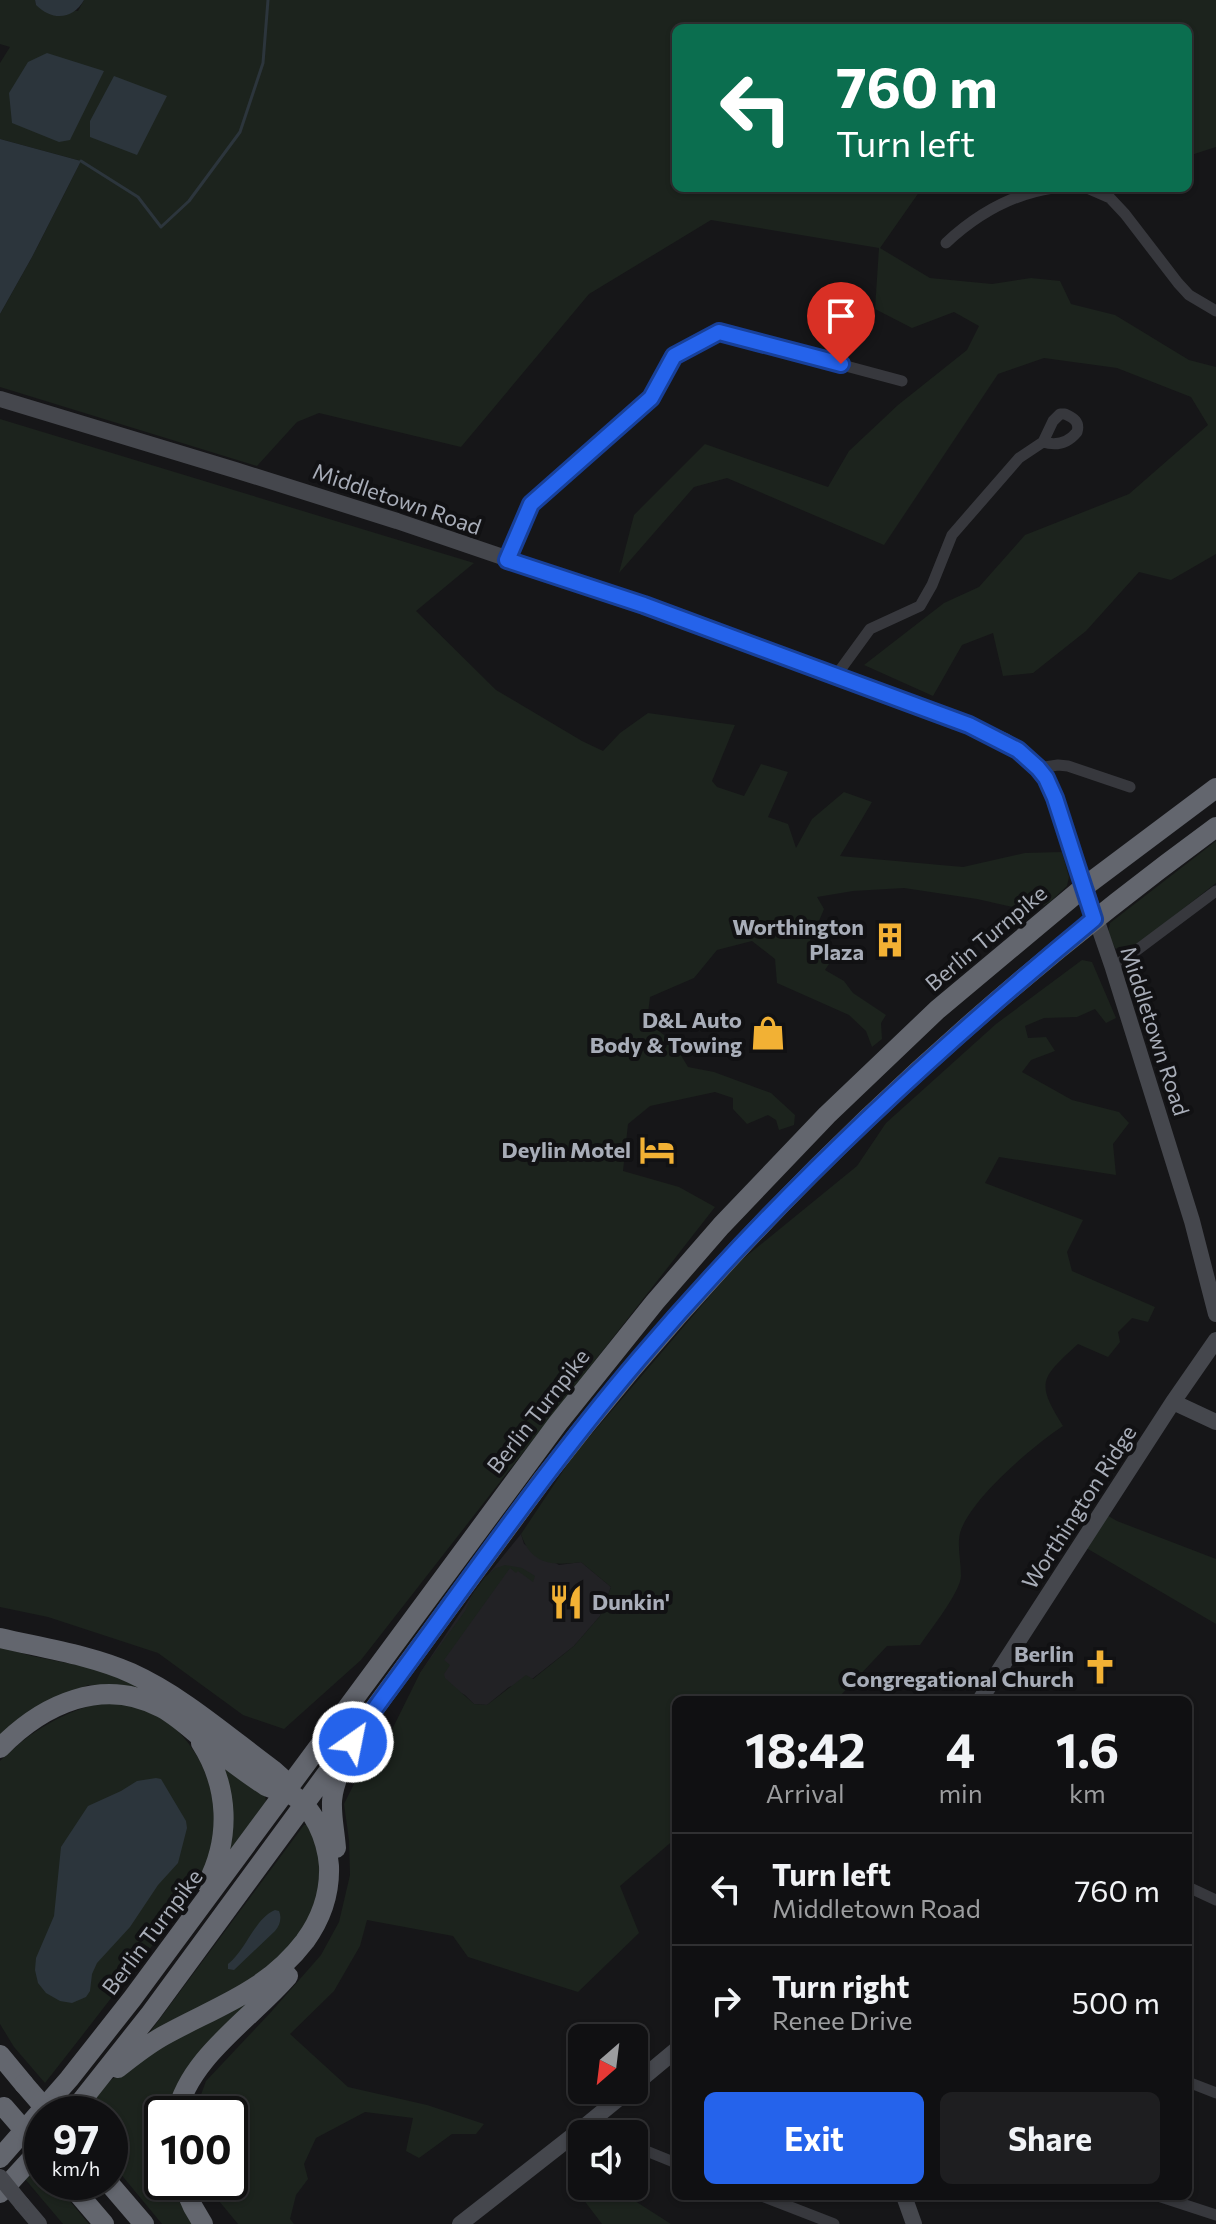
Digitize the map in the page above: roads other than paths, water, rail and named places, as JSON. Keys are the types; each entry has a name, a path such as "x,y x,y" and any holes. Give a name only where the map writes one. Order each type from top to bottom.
{"highway":[{"name":"Berlin Turnpike","path":"0,2158 102,2038 526,1465 621,1343 695,1255 791,1152 891,1053 975,977 1084,887 1216,788"},
{"name":"Berlin Turnpike","path":"86,2096 567,1448 706,1283 811,1173 996,1001 1094,919 1216,827"},
{"path":"0,1638 98,1661 142,1678 171,1695 273,1770 285,1782 286,1791"},
{"path":"0,1748 46,1711 72,1699 95,1694 119,1694 145,1700 169,1712 266,1786 276,1791 286,1791 304,1805 321,1834 329,1867"},
{"path":"189,1922 217,1863 224,1828 223,1805 215,1769 192,1730"},
{"path":"96,2084 154,2041 266,1981 307,1937 325,1903 329,1867 336,1848 331,1815 332,1793 355,1736"},
{"path":"183,2096 198,2067 287,1977 301,1957 307,1937"},
{"path":"0,2042 20,2078"},
{"path":"0,2055 35,2096"},
{"path":"2,2105 24,2129"},
{"path":"0,2193 24,2168"},
{"path":"83,2200 104,2224"},
{"path":"123,2200 144,2224"},
{"path":"190,2200 203,2224"}],"street":[{"path":"946,243 977,217 998,205 1040,192"},
{"path":"1096,192 1110,198 1125,214 1189,295 1216,311"},
{"path":"507,560 531,504 651,398 674,356 719,332 902,381"},
{"name":"Middletown Road","path":"0,399 316,495 644,605 988,733 1018,750 1038,768 1055,798 1113,968 1202,1252 1216,1314"},
{"path":"835,677 870,629 920,606 952,535 1019,458 1043,442"},
{"path":"1038,768 1068,766 1130,787"},
{"path":"1113,968 1216,891"},
{"name":"Worthington Ridge","path":"983,1696 1216,1340"},
{"path":"1173,1402 1216,1422"},
{"path":"1192,1889 1216,1900"},
{"path":"648,2073 672,2053"},
{"path":"1192,2084 1216,2093"},
{"path":"592,2120 612,2104"},
{"path":"460,2224 568,2139"},
{"path":"648,2152 672,2161"},
{"path":"0,2177 39,2224"},
{"path":"772,2200 834,2224"},
{"path":"905,2200 914,2224"},
{"path":"1170,2200 1216,2215"}],"waterway":[{"path":"81,161 138,197 161,227 189,201 240,132 263,63 268,0"}],"place":[{"name":"Worthington Plaza","path":"890,940"},
{"name":"D&L Auto Body & Towing","path":"768,1033"},
{"name":"Deylin Motel","path":"657,1150"},
{"name":"Dunkin'","path":"566,1602"},
{"name":"Berlin Congregational Church","path":"1100,1667"}]}
